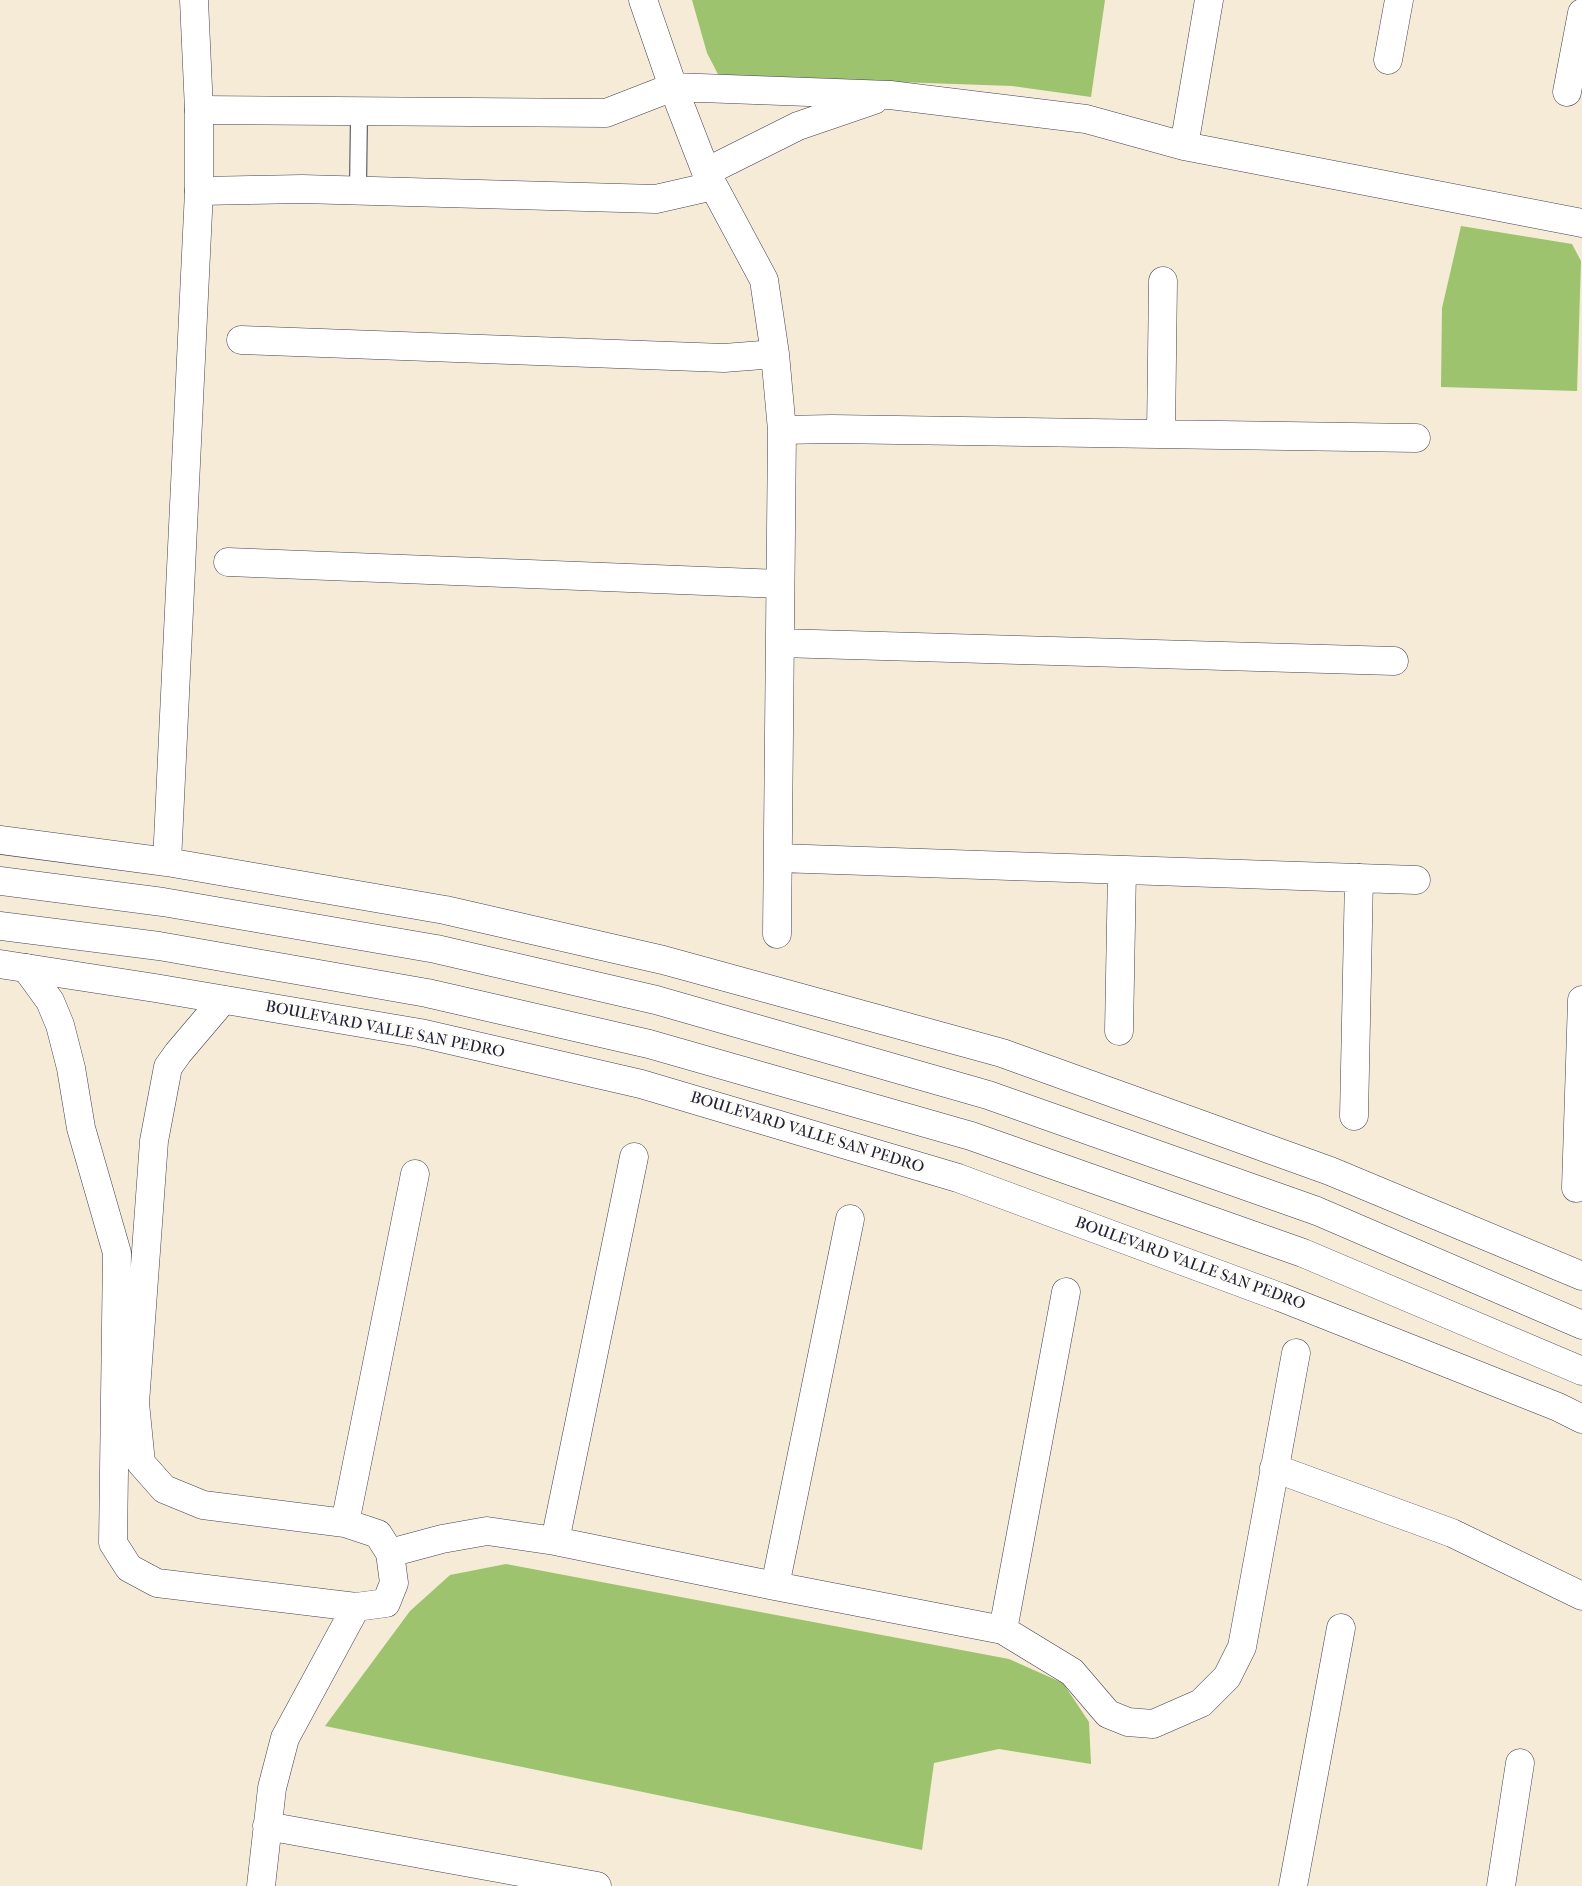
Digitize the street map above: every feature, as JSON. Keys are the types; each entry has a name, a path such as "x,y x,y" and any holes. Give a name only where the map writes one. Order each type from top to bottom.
{"street":[{"path":"167,862 199,191 199,110 194,0"},
{"path":"643,0 673,87 709,179 764,280 782,430 777,934"},
{"path":"1184,146 1209,0"},
{"path":"1388,60 1399,0"},
{"path":"1567,92 1582,12"},
{"path":"199,110 606,113 673,87 890,95 1086,119 1184,146 1582,223"},
{"path":"199,191 302,190 656,199 709,179 798,126 890,95"},
{"path":"1161,433 1163,281"},
{"path":"241,340 724,358 774,354"},
{"path":"782,430 1161,433 1416,438"},
{"path":"228,562 780,584"},
{"path":"780,643 1394,660"},
{"path":"0,840 167,862 445,910 663,960 1002,1053 1330,1171 1582,1276"},
{"path":"778,858 1416,880"},
{"path":"1119,1031 1122,870"},
{"path":"1354,1116 1359,878"},
{"path":"0,881 163,902 436,949 656,1000 988,1095 1317,1211 1582,1325"},
{"path":"0,926 159,946 427,993 649,1044 971,1136 1303,1252 1582,1371"},
{"path":"13,966 50,1001 60,1025 71,1068 81,1128 117,1252 114,1543 128,1568 157,1583 356,1607 386,1603 394,1583 390,1553 378,1534 345,1523 203,1506 164,1489 141,1463 136,1403 154,1141 168,1067 224,1000"},
{"name":"BOULEVARD VALLE SAN PEDRO","path":"13,966 420,1033 641,1084 958,1178 1280,1296 1558,1407 1582,1419"},
{"path":"1576,1188 1582,1000"},
{"path":"555,1541 634,1157"},
{"path":"345,1523 415,1174"},
{"path":"774,1586 850,1219"},
{"path":"1002,1630 1066,1292"},
{"path":"390,1553 442,1539 487,1530 555,1541 1002,1630 1072,1672 1108,1714 1128,1722 1153,1724 1200,1704 1226,1677 1242,1647 1296,1353"},
{"path":"1274,1468 1452,1533 1582,1596"},
{"path":"261,1886 272,1788 285,1738 356,1607"},
{"path":"1293,1886 1341,1628"},
{"path":"1501,1886 1520,1763"},
{"path":"268,1826 597,1886"}],"lane":[{"path":"358,192 360,111"}],"green space":[{"path":"692,0 1105,0 1091,97 1012,86 812,79 721,80 707,53"},
{"path":"1461,226 1572,244 1581,261 1577,391 1441,387 1442,308"},
{"path":"506,1564 1009,1659 1063,1683 1089,1722 1091,1764 999,1749 934,1763 922,1850 325,1726 410,1611 450,1575"}]}
